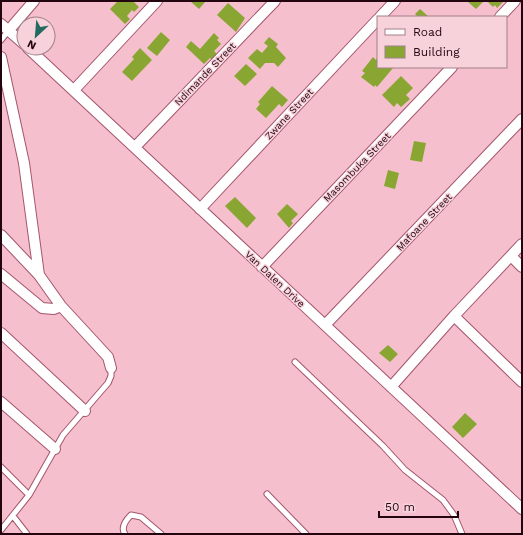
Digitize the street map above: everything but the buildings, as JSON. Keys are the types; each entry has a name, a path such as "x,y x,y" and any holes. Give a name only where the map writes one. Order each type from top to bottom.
{"street":[{"path":"16,37 5,27 34,1"},
{"path":"74,90 157,1"},
{"name":"Ndimande Street","path":"135,147 275,1"},
{"path":"381,16 395,1"},
{"path":"501,16 515,1"},
{"name":"Zwane Street","path":"200,209 377,20"},
{"name":"Van Dalen Drive","path":"37,56 522,509"},
{"path":"1,57 24,163 39,275"},
{"name":"Masombuka Street","path":"262,267 451,68"},
{"name":"Mafoane Street","path":"325,324 522,119"},
{"path":"1,234 39,275 61,306 108,357 111,368"},
{"path":"391,387 454,316 522,244"},
{"path":"510,256 522,267"},
{"path":"1,274 42,308 54,309 61,306"},
{"path":"454,316 522,382"},
{"path":"1,333 84,411"},
{"path":"1,402 55,449"}],"lane":[{"path":"1,40 5,27"},
{"path":"295,362 383,446 405,470 443,500 454,515 462,534"},
{"path":"1,530 29,495 63,435 108,383 111,376 111,368"},
{"path":"1,467 29,495"},
{"path":"268,494 306,534"},
{"path":"125,534 123,532 123,524 131,515 141,517 161,534"},
{"path":"13,516 27,534"}]}
